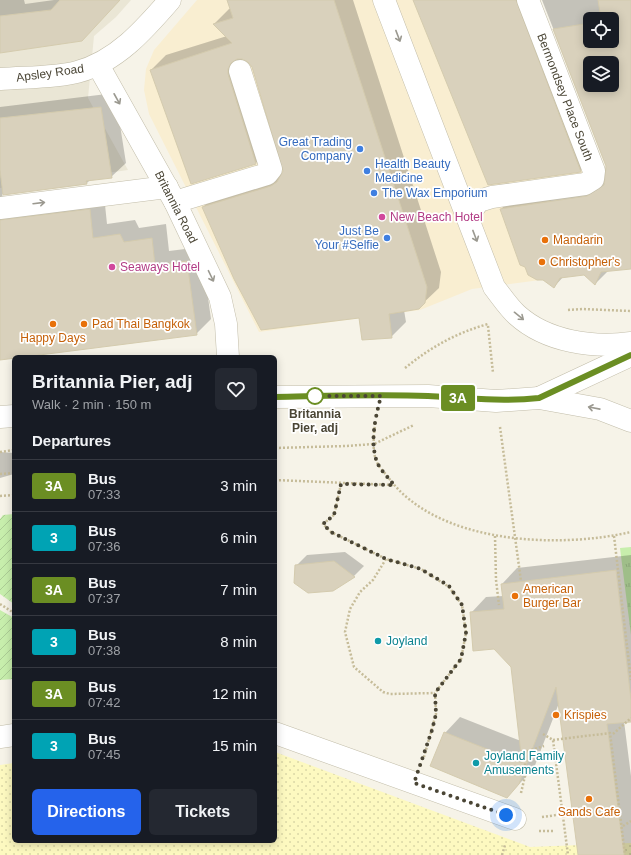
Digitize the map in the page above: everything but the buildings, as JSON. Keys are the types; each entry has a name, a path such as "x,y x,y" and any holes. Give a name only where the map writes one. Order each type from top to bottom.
{"street":[{"name":"Apsley Road","path":"0,79 75,72 98,65 130,43 170,0"},
{"path":"384,0 494,287 517,315 544,333 570,341 603,344 631,343"},
{"name":"Bermondsey Place South","path":"467,216 479,201 492,197 585,184 592,179 594,171 528,0"},
{"name":"Britannia Road","path":"98,65 171,195 220,297 226,324 228,355"},
{"path":"0,208 171,195 267,174 271,168 240,71"},
{"path":"539,398 631,355"},
{"path":"277,397 428,396 496,401 539,398 600,409 631,421"},
{"path":"0,417 12,416"},
{"path":"277,734 515,819"},
{"path":"0,736 12,735"}],"path":[{"path":"494,287 488,324 496,401 517,539 521,581"},
{"path":"560,311 582,309 631,311"},
{"path":"517,315 450,337 423,353 398,375 381,396 375,422 374,444 376,460 394,485 409,501 437,517 472,530 495,536 517,539 564,539 614,536 631,532"},
{"path":"277,448 374,444 418,422"},
{"path":"0,452 12,450"},
{"path":"0,474 12,473"},
{"path":"277,480 341,484 394,485"},
{"path":"341,484 334,515 323,524 331,532 386,559 421,569 449,586 462,605 466,633 461,659 435,693 436,714 414,783"},
{"path":"0,496 12,495"},
{"path":"495,536 496,580 499,605"},
{"path":"614,536 631,680"},
{"path":"386,559 373,580 360,592 350,609 345,632 354,667 383,692 390,694 415,692 435,693"},
{"path":"0,604 12,612"},
{"path":"613,734 631,718"},
{"path":"543,734 552,740 610,733 625,855"},
{"path":"552,740 564,814 568,855"},
{"path":"539,818 564,814"},
{"path":"623,826 631,820"}],"shaded area":[{"path":"0,0 131,0 116,17 94,36 88,98 128,170 0,188"},
{"path":"197,0 522,0 587,173 548,179 556,239 578,275 472,289 420,310 259,332 149,114 144,90 146,69 154,50"}],"green space":[{"path":"12,514 12,603 0,594 0,519 3,515"},
{"path":"631,547 631,635 620,548"},
{"path":"0,610 12,617 12,679 0,680"}],"sand":[{"path":"277,753 530,847 631,843 631,855 0,855 0,765 12,763 12,843 277,843"}],"bus line":[{"name":"3A","path":"277,397 428,396 496,401 524,400 539,398 631,355"}],"place":[{"name":"Great Trading Company","path":"360,149"},
{"name":"Health Beauty Medicine","path":"367,171"},
{"name":"The Wax Emporium","path":"374,193"},
{"name":"New Beach Hotel","path":"382,217"},
{"name":"Just Be Your #Selfie","path":"387,238"},
{"name":"Mandarin","path":"545,240"},
{"name":"Christopher's","path":"542,262"},
{"name":"Seaways Hotel","path":"112,267"},
{"name":"Happy Days","path":"53,324"},
{"name":"Pad Thai Bangkok","path":"84,324"},
{"name":"Britannia Pier, adj","path":"315,396"},
{"name":"American Burger Bar","path":"515,596"},
{"name":"Joyland","path":"378,641"},
{"name":"Krispies","path":"556,715"},
{"name":"Joyland Family Amusements","path":"476,763"},
{"name":"Sands Cafe","path":"589,799"}],"route":[{"path":"315,396 381,396 375,422 374,444 376,460 394,485 341,484 334,515 323,524 331,532 386,559 394,560 421,569 449,586 462,605 466,633 461,659 435,693 436,714 422,766 414,783 506,815"}]}
